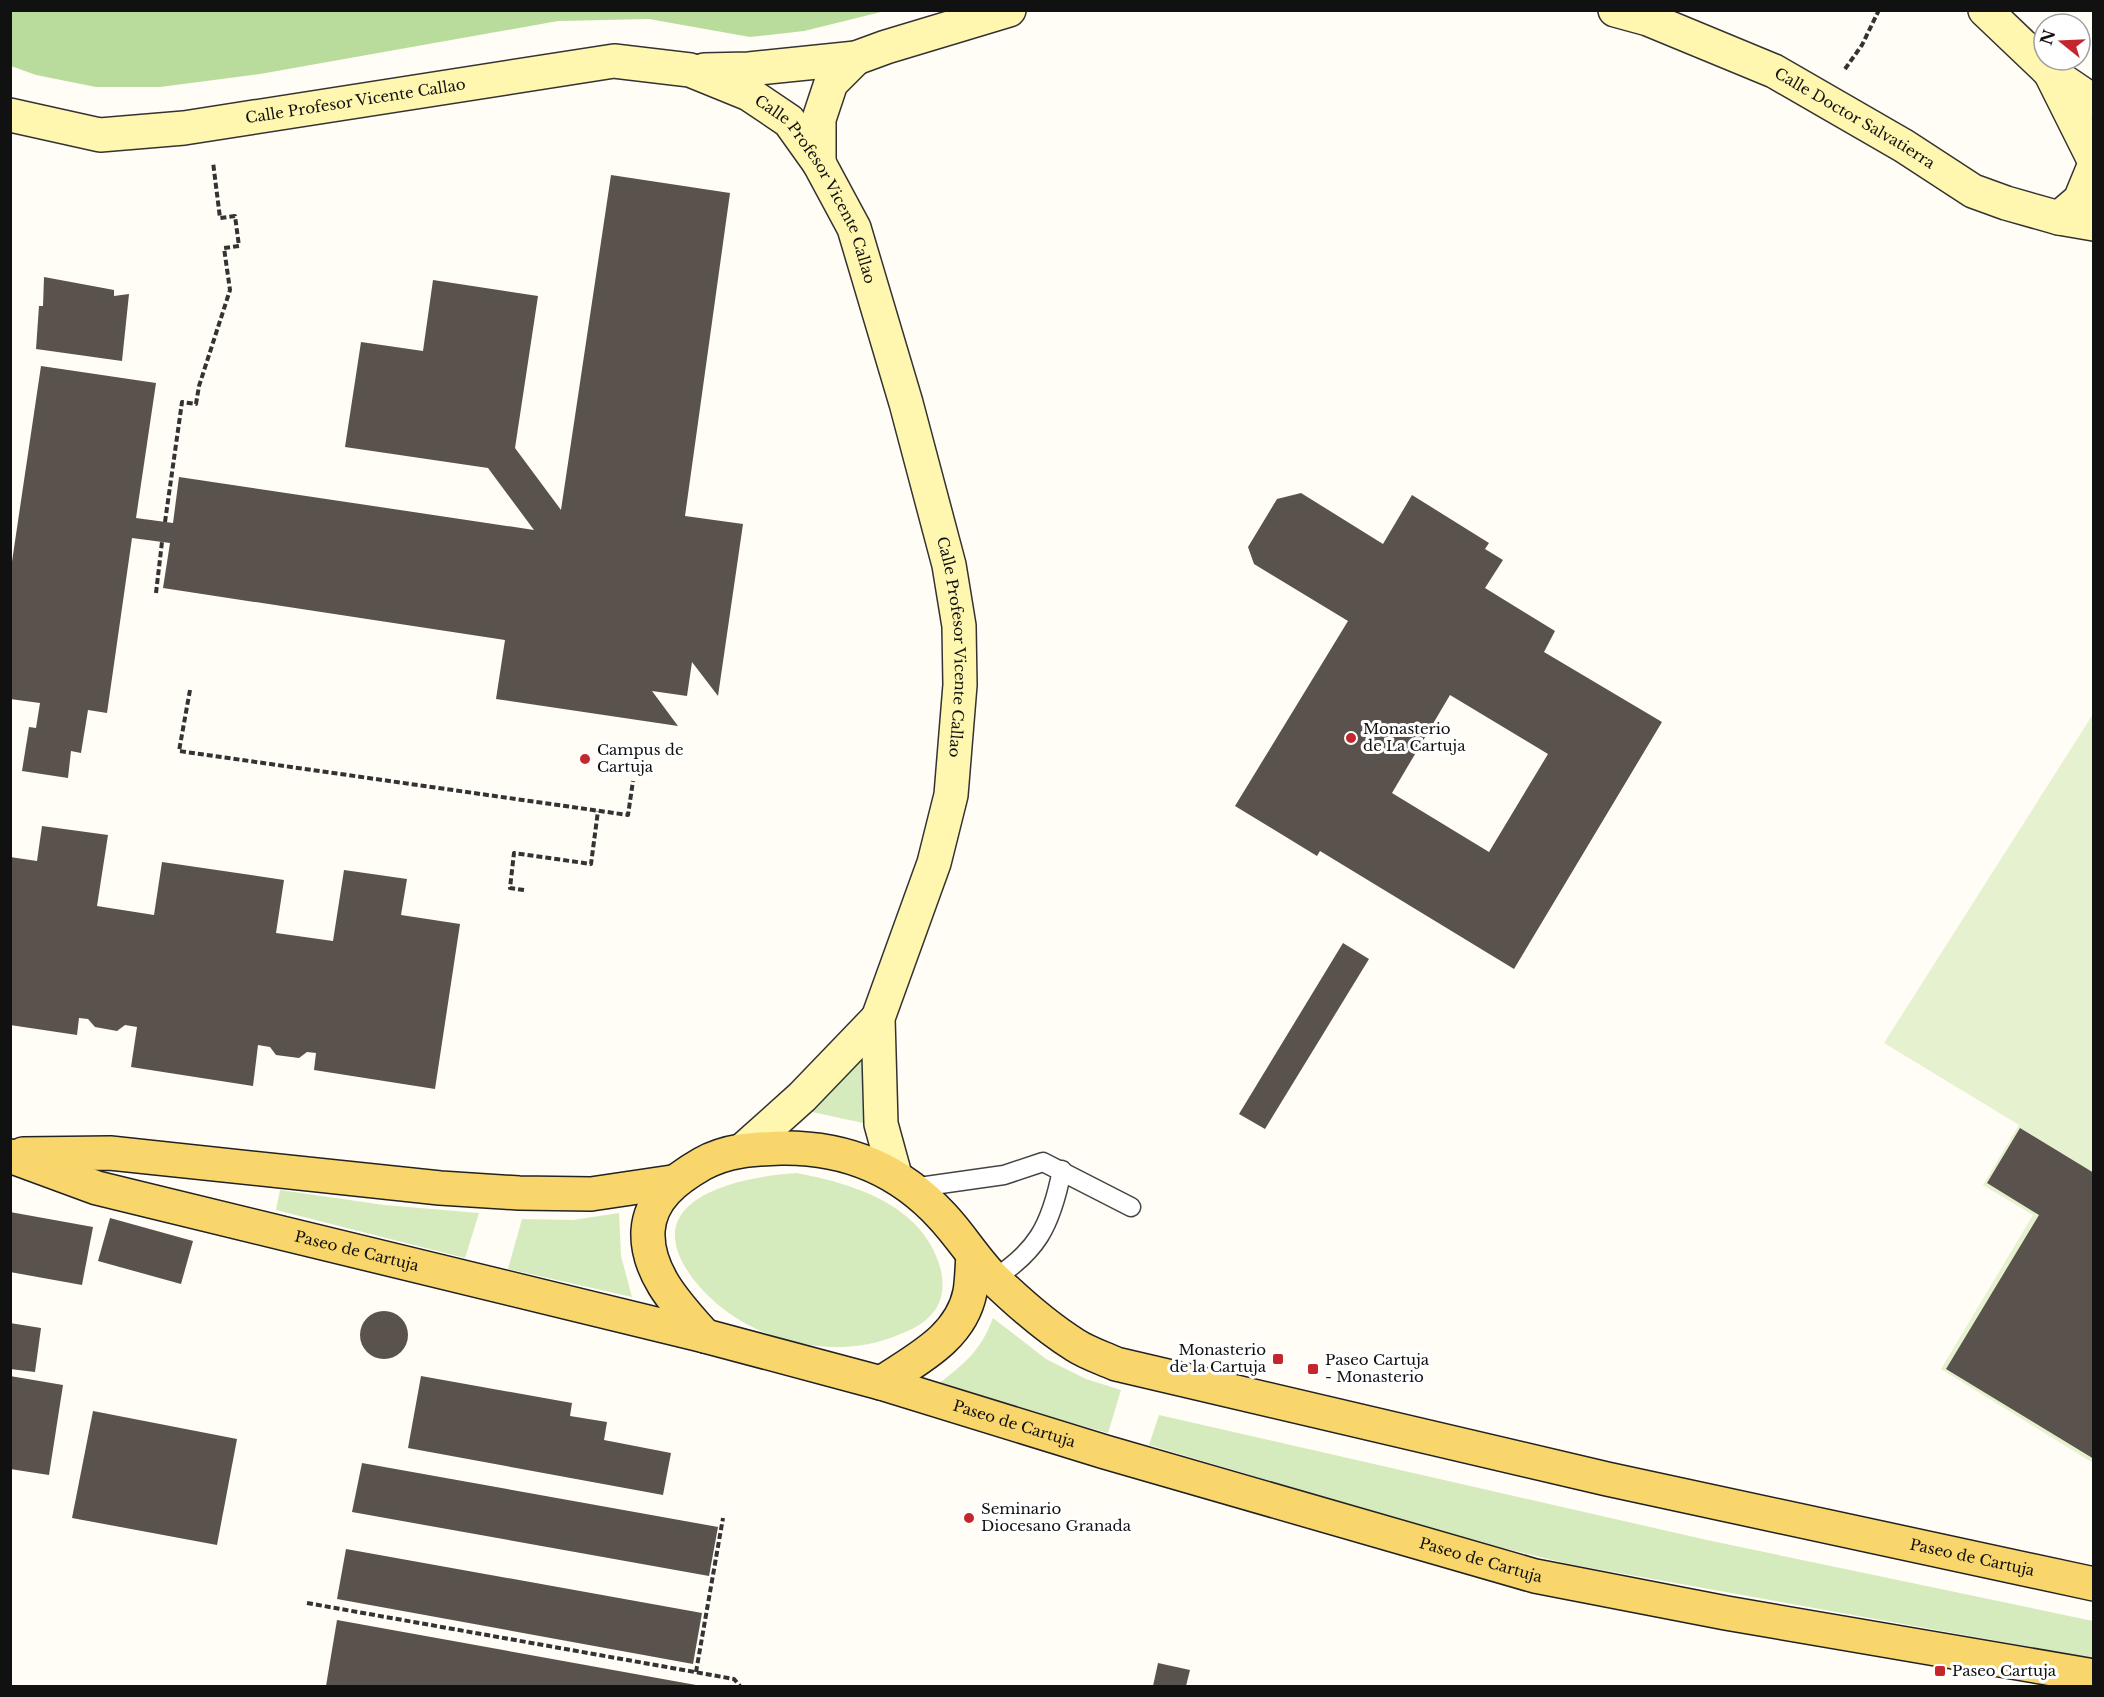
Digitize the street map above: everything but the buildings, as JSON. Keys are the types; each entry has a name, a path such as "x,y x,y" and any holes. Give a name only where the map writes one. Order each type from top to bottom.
{"main road":[{"name":"Paseo de Cartuja","path":"705,1336 668,1289 655,1268 648,1248 648,1228 656,1204 672,1182 705,1162 744,1149 797,1148 837,1152 870,1162 904,1182 942,1216 973,1255 982,1286 1076,1346 1116,1364 1607,1479 2094,1584"},
{"name":"Paseo de Cartuja","path":"10,1155 110,1153 440,1188 519,1193 591,1194 672,1182"},
{"name":"Paseo de Cartuja","path":"10,1155 97,1188 705,1336 882,1383 1123,1457 1535,1576 1726,1613 2094,1676"},
{"path":"882,1383 940,1343 959,1323 982,1286"}],"street":[{"path":"690,70 749,69 856,58 1010,10"},
{"name":"Calle Doctor Salvatierra","path":"1615,10 1648,19 1774,71 1904,146 1973,190 2006,203 2059,218 2094,224"},
{"path":"1985,10 2032,55"},
{"path":"819,163 819,119 831,83 856,58"},
{"name":"Calle Profesor Vicente Callao","path":"10,115 100,135 184,128 614,62 690,70 749,94 789,121 819,163 854,228 906,403 949,565 959,626 960,686 951,795 933,863 878,1018 881,1124 904,1182"},
{"path":"2050,72 2094,102"},
{"path":"2050,72 2094,160"},
{"path":"2059,218 2080,200 2094,166"},
{"name":"Calle Profesor Vicente Callao","path":"744,1149 802,1097 878,1018"}],"lane":[{"path":"904,1182 1004,1175 1042,1162 1062,1170 1131,1207"},
{"path":"982,1286 1022,1259 1037,1240 1054,1210 1062,1170"}],"path":[{"path":"1844,71 1862,45 1880,10"},
{"path":"165,522 182,402 196,404 199,386 230,290 224,248 239,246 235,216 220,218 213,162"},
{"path":"156,593 162,542"},
{"path":"190,690 180,751 628,815 633,781"},
{"path":"524,890 510,888 514,854 591,864 598,811"},
{"path":"696,1672 723,1518"},
{"path":"307,1603 734,1679 740,1686"}],"green space":[{"path":"11,10 885,11 804,31 750,37 649,19 558,21 260,74 160,87 96,87 36,75 11,66"},
{"path":"2093,714 2093,1463 1941,1369 2033,1215 1983,1185 2019,1125 1884,1043"},
{"path":"862,1058 863,1123 812,1112"},
{"path":"796,1173 840,1183 883,1200 918,1228 931,1246 942,1278 940,1300 927,1319 909,1331 871,1343 843,1347 815,1346 761,1331 736,1318 713,1300 694,1280 678,1253 675,1230 683,1212 699,1198 721,1188 746,1180"},
{"path":"280,1190 384,1205 479,1213 465,1258 276,1210"},
{"path":"619,1213 621,1256 632,1297 508,1269 522,1219 573,1220"},
{"path":"993,1318 1046,1359 1086,1379 1121,1390 1108,1433 937,1385 971,1356 983,1340"},
{"path":"1159,1415 1707,1540 2093,1621 2093,1658 1569,1564 1470,1540 1149,1445"}],"place":[{"name":"Monasterio de La Cartuja","path":"1351,738"},
{"name":"Campus de Cartuja","path":"585,759"},
{"name":"Monasterio de la Cartuja","path":"1278,1359"},
{"name":"Paseo Cartuja - Monasterio","path":"1313,1369"},
{"name":"Seminario Diocesano Granada","path":"969,1518"},
{"name":"Paseo Cartuja","path":"1940,1671"}]}
